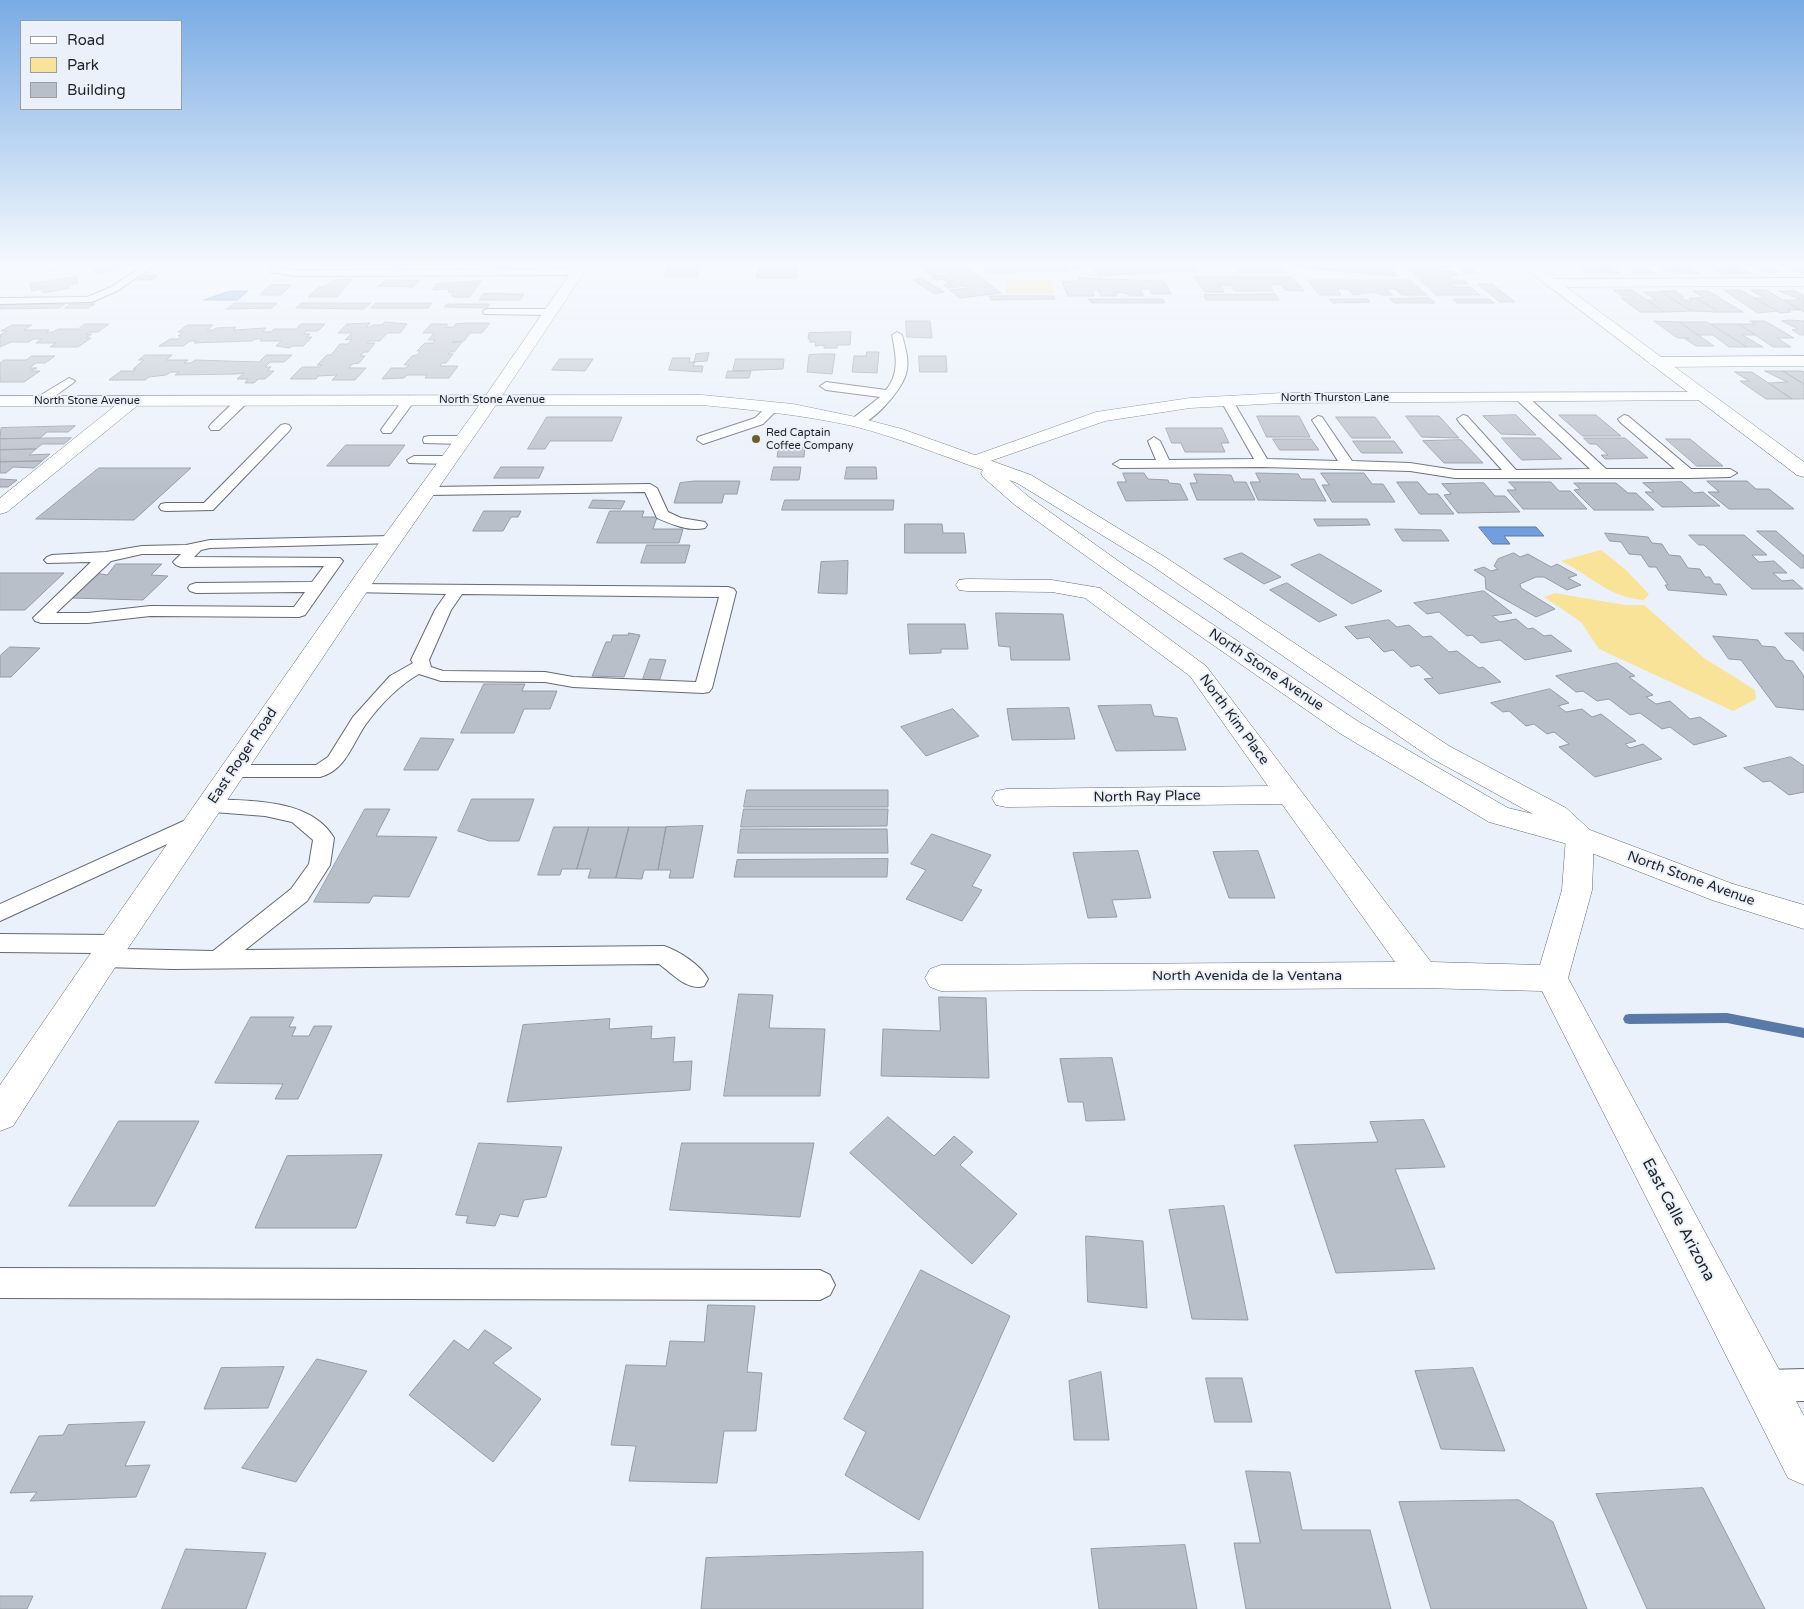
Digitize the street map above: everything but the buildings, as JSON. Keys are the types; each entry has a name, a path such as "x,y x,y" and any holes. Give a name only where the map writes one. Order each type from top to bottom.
{"street":[{"name":"East Roger Road","path":"0,1115 232,771 391,540 456,450 532,337"},
{"path":"1623,337 1804,472"},
{"path":"1656,362 1804,361"},
{"name":"North Thurston Lane","path":"976,461 1102,416 1190,403 1282,398 1704,398"},
{"name":"North Stone Avenue","path":"0,401 702,400 774,407 856,422 896,433 976,461 1022,501 1068,534 1350,728 1498,815 1580,837 1630,858 1723,892 1804,917"},
{"path":"0,508 132,401"},
{"name":"North Kim Place","path":"967,585 1052,586 1092,593 1198,671 1422,975"},
{"name":"North Ray Place","path":"1006,798 1289,795"},
{"path":"1552,978 1577,890 1580,837"},
{"name":"North Avenida de la Ventana","path":"941,978 1422,975 1552,978"},
{"name":"East Calle Arizona","path":"1552,978 1804,1462"}],"lane":[{"path":"856,422 875,408 897,385 902,364 897,337"},
{"path":"40,401 69,381"},
{"path":"826,386 888,394"},
{"path":"1522,398 1603,474"},
{"path":"387,430 409,400"},
{"path":"215,427 242,401"},
{"path":"1227,401 1263,463"},
{"path":"703,440 760,420 774,407"},
{"path":"1463,419 1513,474"},
{"path":"1624,419 1689,474"},
{"path":"1318,420 1347,464"},
{"path":"166,507 208,507 285,428"},
{"path":"428,440 456,450"},
{"path":"1154,441 1164,463"},
{"path":"414,460 456,450"},
{"path":"1120,464 1347,464 1410,467 1455,474 1730,473"},
{"path":"427,491 650,488 662,515 678,522 700,525"},
{"path":"52,560 106,557 142,550 186,549 210,544 391,540"},
{"path":"106,557 41,618 88,618 150,611 299,612 335,561 181,562 197,546"},
{"path":"174,612 218,562"},
{"path":"196,588 316,587"},
{"path":"357,589 728,592 703,688 573,682 545,677 441,676 424,670 420,660 443,610 457,590"},
{"path":"232,771 320,771 330,765 359,721 396,680 422,665"},
{"path":"0,913 203,814 265,809 298,816 324,838 319,865 299,896 218,959"},
{"path":"0,943 218,959 664,954 696,979"},
{"path":"0,1283 820,1285"},
{"path":"1764,1386 1804,1385"}],"green space":[{"path":"1601,550 1625,569 1649,594 1644,600 1620,595 1561,561"},
{"path":"1555,593 1625,605 1644,605 1704,658 1755,690 1756,699 1733,711 1599,649 1581,622 1544,597"}],"water":[{"path":"1479,527 1536,527 1544,536 1504,536 1510,544 1493,544"}],"waterway":[{"path":"1629,1019 1727,1018 1804,1033"}],"place":[{"name":"Red Captain Coffee Company","path":"756,439"}]}
